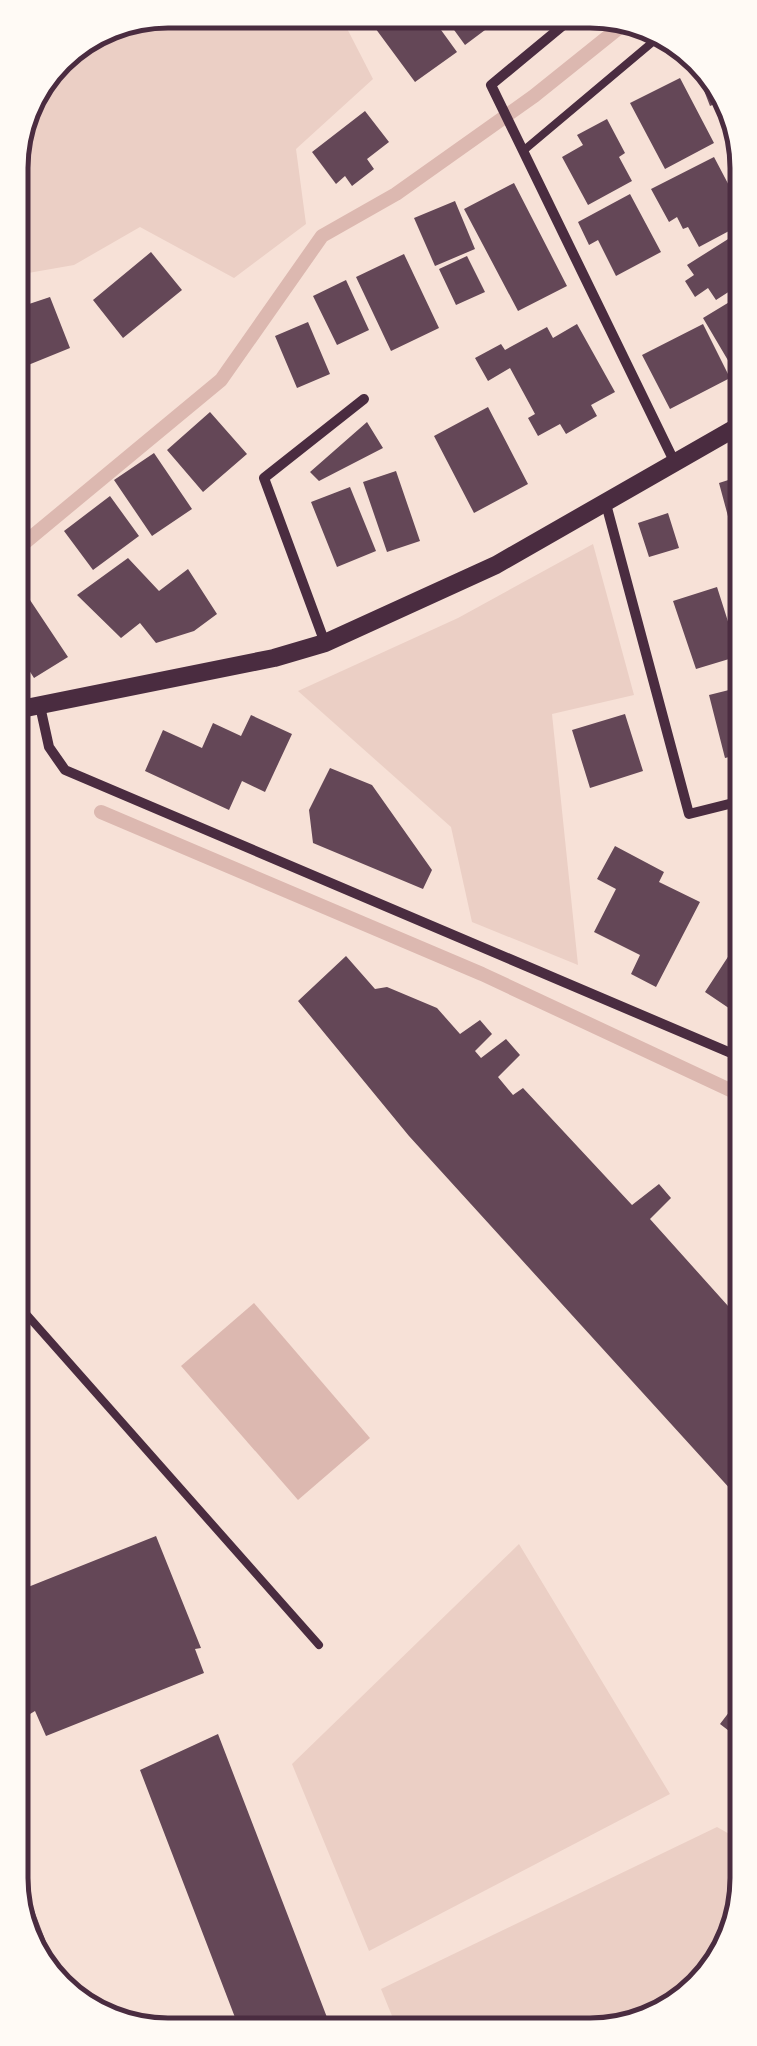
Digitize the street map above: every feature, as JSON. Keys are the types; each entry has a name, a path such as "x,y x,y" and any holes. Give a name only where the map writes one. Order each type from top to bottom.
{"street":[{"path":"560,28 490,85 676,462"},
{"path":"325,642 264,478 364,399"},
{"path":"28,708 274,658 325,642 496,565 730,432"},
{"path":"606,504 690,814 730,804"},
{"path":"40,706 49,747 65,770 729,1051"}],"lane":[{"path":"523,151 652,43"},
{"path":"28,1316 320,1644"}],"shaded area":[{"path":"347,28 373,79 296,149 306,224 234,278 140,227 74,265 28,273 28,159 32,132 42,106 75,62 123,35 150,29"},
{"path":"593,544 634,695 552,714 578,965 472,922 451,827 298,691 458,618"},
{"path":"254,1303 370,1438 298,1500 181,1366"},
{"path":"519,1544 670,1794 369,1951 292,1764"},
{"path":"717,1827 729,1834 729,1887 719,1932 695,1971 659,2000 616,2016 589,2018 393,2018 381,1989"}],"building":[{"path":"375,28 440,28 457,52 415,82"},
{"path":"453,28 488,28 465,45"},
{"path":"680,78 714,143 665,169 630,103"},
{"path":"365,111 389,142 367,159 374,169 352,186 345,176 336,184 312,152"},
{"path":"607,119 625,153 619,157 632,181 588,205 562,157 583,145 577,135"},
{"path":"714,157 730,187 730,230 699,247 677,217 669,222 651,189"},
{"path":"514,183 567,286 518,311 464,209"},
{"path":"630,194 661,252 616,276 598,240 589,245 578,222"},
{"path":"455,201 475,249 435,266 414,218"},
{"path":"730,238 730,291 716,300 708,288 695,297 685,281 694,275 687,265"},
{"path":"151,252 182,290 123,338 93,300"},
{"path":"404,254 439,328 391,351 356,277"},
{"path":"467,256 485,292 456,305 439,269"},
{"path":"346,280 369,330 337,345 313,296"},
{"path":"50,297 70,348 28,365 28,304"},
{"path":"730,302 730,364 703,318"},
{"path":"308,322 330,374 297,388 275,336"},
{"path":"577,324 615,392 591,405 597,416 566,434 560,424 538,436 528,418 535,414 510,368 488,381 475,358 501,344 505,350 547,327 553,338"},
{"path":"703,324 730,378 670,409 642,355"},
{"path":"488,407 528,484 474,513 434,436"},
{"path":"210,412 247,454 203,492 167,450"},
{"path":"367,422 383,448 319,481 310,472"},
{"path":"154,453 192,509 152,536 114,480"},
{"path":"396,471 420,541 387,552 363,482"},
{"path":"730,480 730,523 719,483"},
{"path":"350,487 376,551 337,567 311,502"},
{"path":"110,496 139,536 93,570 64,531"},
{"path":"668,513 679,548 649,557 638,523"},
{"path":"128,558 159,591 188,569 217,614 194,631 156,643 140,623 121,638 77,595"},
{"path":"717,587 730,627 730,659 696,669 673,601"},
{"path":"28,597 68,657 34,678 28,669"},
{"path":"730,690 730,757 725,758 709,695"},
{"path":"625,714 643,771 590,788 572,730"},
{"path":"251,715 292,734 265,792 242,781 229,810 145,771 163,730 202,748 213,723 241,736"},
{"path":"330,768 372,785 432,870 423,889 313,843 309,810"},
{"path":"615,846 664,872 659,882 700,902 656,987 631,974 640,955 594,932 616,889 597,879"},
{"path":"730,954 730,1009 705,992"},
{"path":"346,956 375,989 387,987 437,1008 460,1034 480,1020 492,1034 475,1051 481,1058 506,1039 520,1055 498,1077 513,1095 523,1088 632,1205 659,1184 671,1198 650,1219 729,1307 729,1488 409,1136 298,1001"},
{"path":"156,1536 201,1648 195,1649 204,1673 46,1736 35,1711 30,1714 28,1709 28,1587"},
{"path":"729,1712 729,1731 720,1724"},
{"path":"218,1734 327,2018 235,2018 140,1770"},
{"path":"30,1899 51,1955 35,1923"}],"waterway":[{"path":"28,540 221,380 322,236 396,194 534,96 616,30"},
{"path":"101,812 482,974 729,1090"}]}
